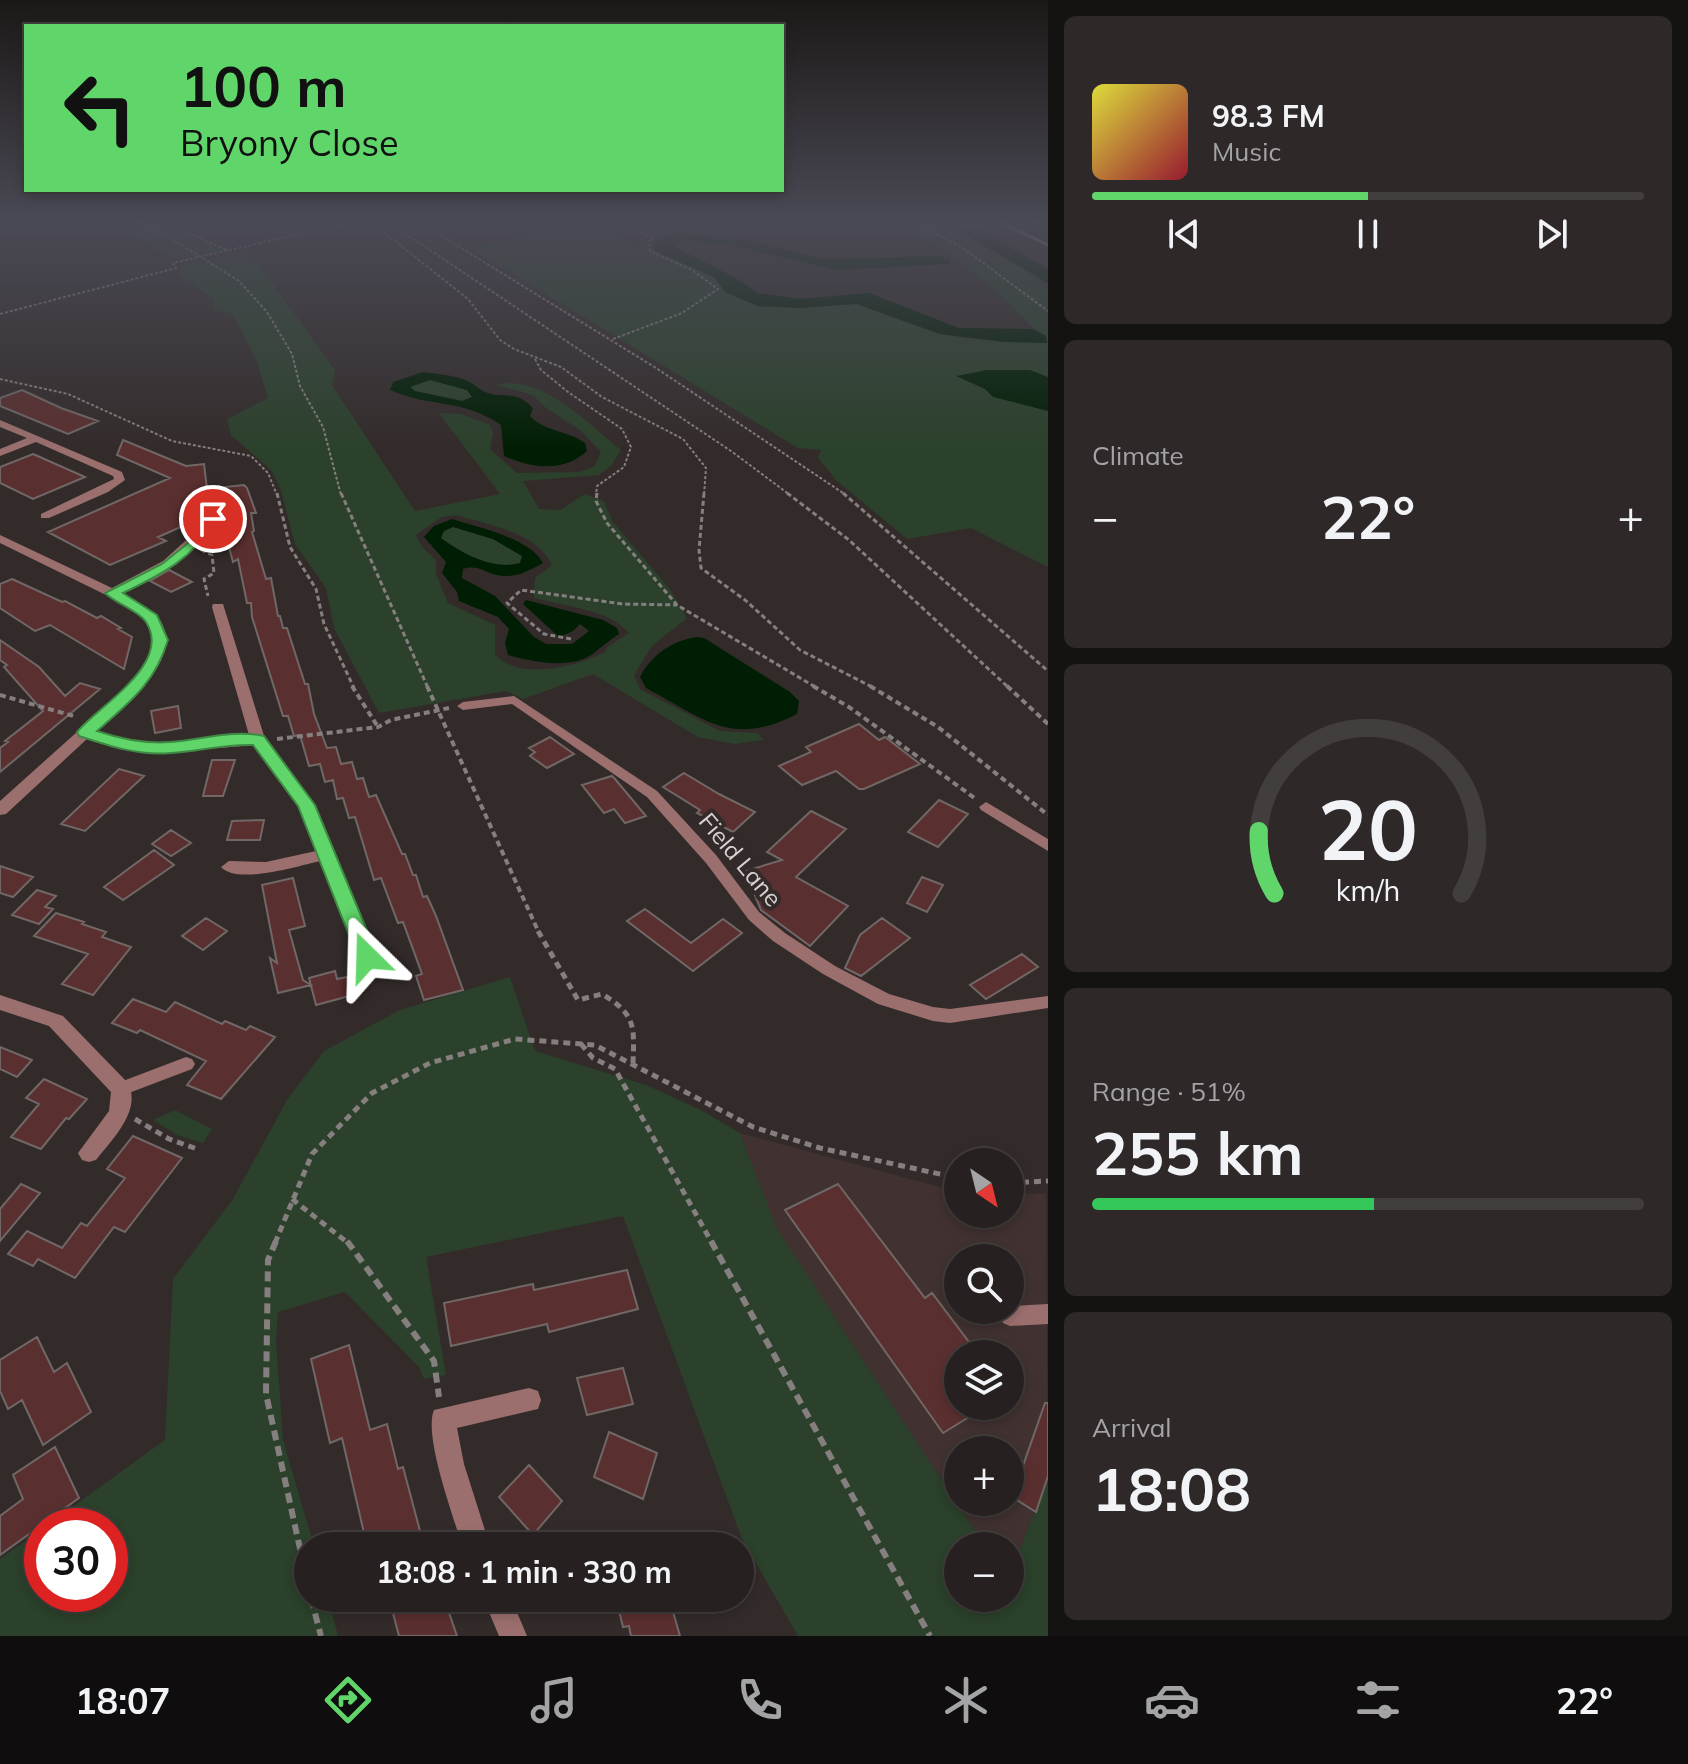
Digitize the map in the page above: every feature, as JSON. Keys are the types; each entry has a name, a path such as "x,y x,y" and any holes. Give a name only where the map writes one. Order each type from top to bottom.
{"street":[{"path":"0,423 118,474 120,480 104,490 45,516"},
{"path":"0,453 35,439"},
{"path":"112,593 166,567 192,547 213,519"},
{"path":"0,539 112,593 152,618 160,640 153,665 130,692 0,810"},
{"path":"218,607 258,740 306,805 367,957"},
{"path":"90,728 122,745 169,748 230,739 258,740"},
{"path":"229,867 266,868 326,854"},
{"path":"0,1004 56,1021 121,1089 119,1114 89,1153"},
{"path":"472,1532 451,1464 443,1419 529,1400"},
{"path":"503,1612 513,1636"}],"lane":[{"name":"Field Lane","path":"463,706 514,700 652,794 711,859 767,929 829,970 884,999 950,1016 1048,1002"},
{"path":"986,807 1048,846"},
{"path":"121,1089 186,1064"},
{"path":"1024,1315 1048,1314"}],"path":[{"path":"0,314 60,298"},
{"path":"255,298 267,312 292,354 300,386 323,427 341,495 540,935 578,1000 602,994 624,1007 633,1019 633,1065"},
{"path":"467,298 500,340 561,367 591,390 683,439 693,448 706,468 702,493 703,525 696,546 701,568 745,600 800,650 890,696 938,727 1048,815"},
{"path":"502,298 731,451 838,531 1048,724"},
{"path":"544,298 852,499 1048,671"},
{"path":"611,339 682,313 704,298"},
{"path":"1031,298 1048,311"},
{"path":"534,357 541,370 559,385 622,429 631,447 624,467 597,486 596,501 607,523 677,605 849,707 986,807"},
{"path":"192,547 212,555 214,573 204,579 211,607 218,607"},
{"path":"571,639 560,641 544,637 527,618 507,603 521,590 623,604 677,605"},
{"path":"0,695 90,728"},
{"path":"258,740 378,727 391,720 463,706"},
{"path":"296,1532 266,1394 268,1260 312,1154 372,1093 430,1063 515,1039 595,1045 753,1127 820,1148 944,1175"},
{"path":"581,1044 593,1058 615,1069 930,1636"},
{"path":"119,1114 148,1124 169,1139 197,1149"},
{"path":"1024,1182 1048,1181"},
{"path":"292,1199 347,1241 434,1361 443,1419"},
{"path":"315,1612 321,1636"}],"shaded area":[{"path":"283,298 335,370 332,385 415,511 500,494 439,413 461,414 490,425 493,433 490,449 517,473 578,472 594,467 601,452 580,430 546,408 533,395 496,385 513,383 530,386 547,393 579,415 621,450 611,466 599,475 523,481 539,509 560,510 585,494 604,501 612,521 669,588 687,618 652,646 634,675 640,689 720,731 758,733 763,740 735,744 698,737 593,674 523,699 506,691 379,713 334,628 326,588 295,544 281,491 272,471 231,435 227,419 268,398 257,362 233,314 213,310 214,299","holes":["456,515 496,527 535,545 552,565 535,578 534,598 598,613 629,633 607,647 605,652 549,669 519,668 495,655 495,625 448,603 436,574 436,560 422,547 416,535 442,517"]},
{"path":"553,298 740,298 758,306 799,308 856,304 940,334 1005,342 1046,336 1003,298 1048,298 1048,567 971,528 907,539 837,481 818,458 821,450 798,448"},
{"path":"740,298 883,298 959,328 1033,329 1046,336 1047,343 1005,342 940,334 856,304 799,308 758,306"},
{"path":"987,370 1030,370 1048,377 1048,411 993,397 985,389 956,376"},
{"path":"423,372 434,373 462,379 492,394 515,396 533,408 530,416 535,421 579,439 585,443 587,451 568,463 558,465 536,465 515,460 504,456 501,425 487,416 405,396 390,390 393,382","holes":["430,380 467,390 472,397 462,401 415,391 410,387"]},
{"path":"430,380 467,390 472,397 462,401 415,391 410,387"},
{"path":"452,519 515,540 536,554 543,563 519,574 500,576 471,568 463,569 462,578 495,596 534,637 546,644 572,644 589,631 580,624 559,637 523,604 526,600 603,620 617,628 619,634 594,653 575,661 540,662 508,655 505,643 509,629 498,617 459,601 457,592 442,573 446,562 424,537 434,526","holes":["453,527 493,539 522,556 520,563 489,563 468,555 441,538 444,531"]},
{"path":"453,527 493,539 522,556 520,563 489,563 440,538 444,531"},
{"path":"704,638 790,692 799,701 797,714 754,729 736,729 702,719 646,688 640,677 657,655 680,641"},
{"path":"510,977 535,1051 646,1085 701,1110 740,1133 777,1229 944,1484 944,1516 965,1516 976,1532 944,1532 944,1612 1024,1612 1024,1539 1048,1476 1048,1636 798,1636 754,1560 754,1532 739,1532 623,1216 426,1257 446,1375 424,1379 419,1367 345,1292 278,1312 276,1340 283,1440 310,1532 294,1532 294,1612 332,1612 338,1636 0,1636 0,1559 24,1542 24,1612 128,1612 128,1508 71,1508 165,1440 173,1279 233,1199 287,1100 324,1051 400,1010"},
{"path":"175,1110 212,1129 203,1143 177,1135 153,1120"},
{"path":"740,1133 944,1188 944,1228 1024,1228 1024,1194 1046,1193 1048,1476 1024,1539 1024,1532 976,1532 965,1516 1024,1516 1024,1436 944,1436 944,1484 776,1229"}],"building":[{"path":"22,390 98,421 68,434 0,406 0,398"},
{"path":"123,440 186,466 204,464 207,489 244,485 247,488 256,513 251,513 252,532 266,579 271,578 278,616 283,628 287,628 305,684 308,684 314,714 327,748 336,747 341,764 352,762 357,779 363,778 369,797 376,795 402,854 405,854 413,875 416,875 423,897 427,896 436,916 463,990 424,1000 416,976 422,974 403,922 398,923 381,878 374,880 355,817 349,818 343,798 337,799 333,780 325,782 320,764 309,766 300,735 294,736 288,716 283,716 252,617 251,603 247,603 238,559 233,562 219,510 158,537 166,541 110,565 48,532 170,478 117,455"},
{"path":"33,454 85,477 33,499 0,483 0,467"},
{"path":"169,570 192,582 171,592 150,581"},
{"path":"12,579 97,618 101,616 121,628 118,629 132,637 124,669 50,625 35,631 0,608 0,584"},
{"path":"0,640 39,667 65,696 80,683 100,689 0,772 0,748 43,711 4,667 7,665 0,660"},
{"path":"178,706 181,728 155,733 151,711"},
{"path":"859,724 879,740 885,737 920,764 864,789 859,789 836,771 802,785 779,766 811,752 806,747"},
{"path":"550,737 574,754 547,768 530,756 535,752 529,748"},
{"path":"212,760 235,760 223,796 203,796"},
{"path":"119,769 144,776 85,831 61,824"},
{"path":"684,773 755,812 733,832 697,813 700,810 663,787"},
{"path":"612,776 646,816 625,823 614,809 604,813 582,785"},
{"path":"939,800 968,814 938,847 908,832"},
{"path":"811,811 846,829 796,877 848,906 810,946 761,910 754,893 739,873 782,860 767,852"},
{"path":"264,820 260,840 227,840 232,821"},
{"path":"171,830 191,843 171,856 152,844"},
{"path":"154,850 174,865 123,900 104,887"},
{"path":"0,866 33,877 13,897 0,893"},
{"path":"922,877 943,885 927,912 907,903"},
{"path":"293,878 305,926 289,930 303,980 311,985 278,993 270,958 277,963 262,885"},
{"path":"37,890 56,896 45,907 53,909 39,924 12,915"},
{"path":"645,909 691,943 723,919 742,933 693,971 627,921"},
{"path":"56,913 84,922 82,924 106,932 102,937 131,947 93,995 62,984 88,954 34,936"},
{"path":"206,918 227,931 203,950 182,936"},
{"path":"882,918 910,938 861,976 845,968 860,935"},
{"path":"1022,954 1038,967 986,999 970,985"},
{"path":"335,971 337,979 347,977 353,995 316,1005 309,978"},
{"path":"133,999 166,1012 175,1002 222,1024 225,1021 246,1030 250,1026 275,1037 221,1099 187,1085 206,1061 140,1030 137,1033 112,1023"},
{"path":"0,1047 32,1060 17,1077 0,1069"},
{"path":"44,1079 87,1099 69,1119 66,1118 41,1149 11,1137 39,1104 26,1098"},
{"path":"133,1136 182,1158 125,1232 114,1227 75,1278 38,1259 33,1266 8,1254 27,1231 62,1248 81,1223 87,1226 125,1178 107,1169"},
{"path":"21,1184 40,1193 0,1241 0,1209"},
{"path":"838,1184 925,1298 932,1293 944,1309 944,1324 955,1324 967,1340 944,1340 944,1420 964,1420 943,1433 785,1210"},
{"path":"627,1270 638,1309 549,1332 547,1324 451,1346 444,1303 533,1284 534,1290"},
{"path":"37,1337 54,1372 67,1363 91,1412 43,1445 22,1400 8,1409 0,1391 0,1360"},
{"path":"349,1345 370,1430 387,1424 398,1469 403,1467 420,1532 364,1532 342,1438 330,1443 311,1359"},
{"path":"623,1368 633,1404 587,1415 577,1378"},
{"path":"1045,1403 1048,1403 1048,1476 1036,1512 1024,1504 1024,1463"},
{"path":"609,1432 657,1453 643,1499 594,1477"},
{"path":"55,1447 79,1498 65,1508 24,1508 24,1538 0,1555 0,1516 23,1499 13,1475"},
{"path":"529,1465 562,1501 536,1532 530,1532 499,1497"},
{"path":"393,1612 449,1612 457,1636 399,1636"},
{"path":"619,1612 673,1612 680,1636 631,1636 629,1626 623,1627"}],"route":[{"path":"213,519 192,547 166,567 112,593 152,618 160,640 153,665 130,692 85,732 122,745 169,748 230,739 258,740 306,805 367,957"}]}
